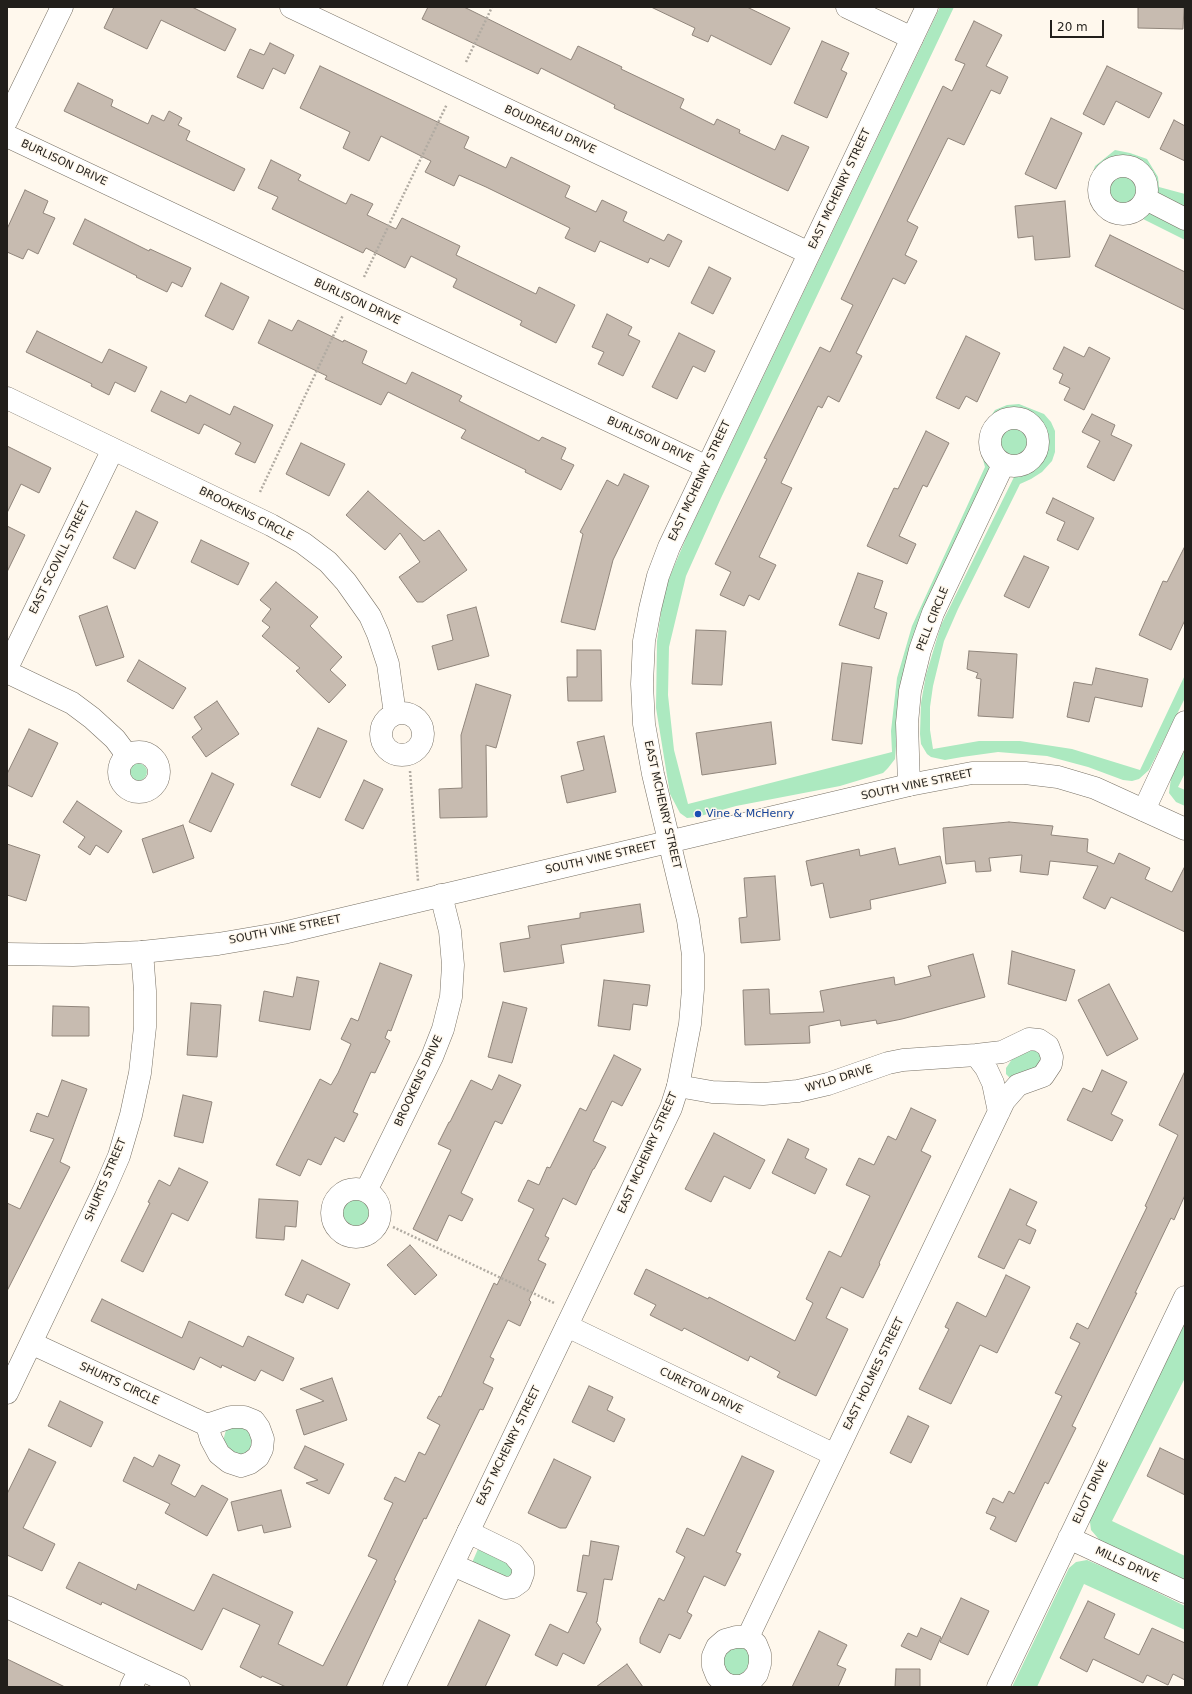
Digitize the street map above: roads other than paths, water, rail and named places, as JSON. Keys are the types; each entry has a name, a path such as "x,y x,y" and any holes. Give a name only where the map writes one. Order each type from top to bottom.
{"street":[{"path":"7,120 62,7"},
{"name":"BOUDREAU DRIVE","path":"291,7 810,253"},
{"path":"847,7 912,38"},
{"name":"EAST MCHENRY STREET","path":"394,1687 671,1108 678,1086 690,1024 693,989 693,954 688,920 653,774 644,724 642,684 644,641 650,608 658,576 669,547 927,7"},
{"name":"BURLISON DRIVE","path":"7,136 706,467"},
{"path":"1146,199 1185,219"},
{"name":"BROOKENS CIRCLE","path":"7,398 271,525 303,542 328,562 346,582 370,616 378,634 388,664 395,714"},
{"name":"EAST SCOVILL STREET","path":"7,668 113,449"},
{"name":"PELL CIRCLE","path":"909,785 907,723 910,691 920,650 933,613 1003,465"},
{"path":"7,672 72,703 92,718 109,734 127,755"},
{"path":"1144,810 1185,722"},
{"name":"SOUTH VINE STREET","path":"7,954 73,955 142,952 218,944 283,933 909,785 972,773 1025,773 1058,778 1095,788 1185,829"},
{"name":"BROOKENS DRIVE","path":"366,1191 432,1057 443,1029 451,997 453,965 450,931 441,895"},
{"name":"SHURTS STREET","path":"7,1393 105,1188 119,1156 132,1115 140,1073 145,1027 145,991 142,952"},
{"name":"WYLD DRIVE","path":"678,1086 712,1092 763,1094 798,1091 828,1084 888,1063 903,1060 1002,1052 1029,1039 1039,1040 1048,1046 1052,1057 1051,1064 1043,1076 1018,1085 1010,1092 999,1112"},
{"path":"976,1055 986,1068 993,1083 999,1112"},
{"name":"EAST HOLMES STREET","path":"748,1637 999,1112"},
{"name":"ELIOT DRIVE","path":"998,1687 1185,1297"},
{"name":"CURETON DRIVE","path":"567,1326 835,1455"},
{"name":"SHURTS CIRCLE","path":"31,1343 207,1425"},
{"path":"453,1565 505,1588 513,1588 520,1582 523,1574 523,1566 513,1554 468,1532"},
{"name":"MILLS DRIVE","path":"1069,1538 1185,1592"},
{"path":"7,1607 136,1678 179,1687"}],"place":[{"name":"Vine & McHenry","path":"698,814"}]}
